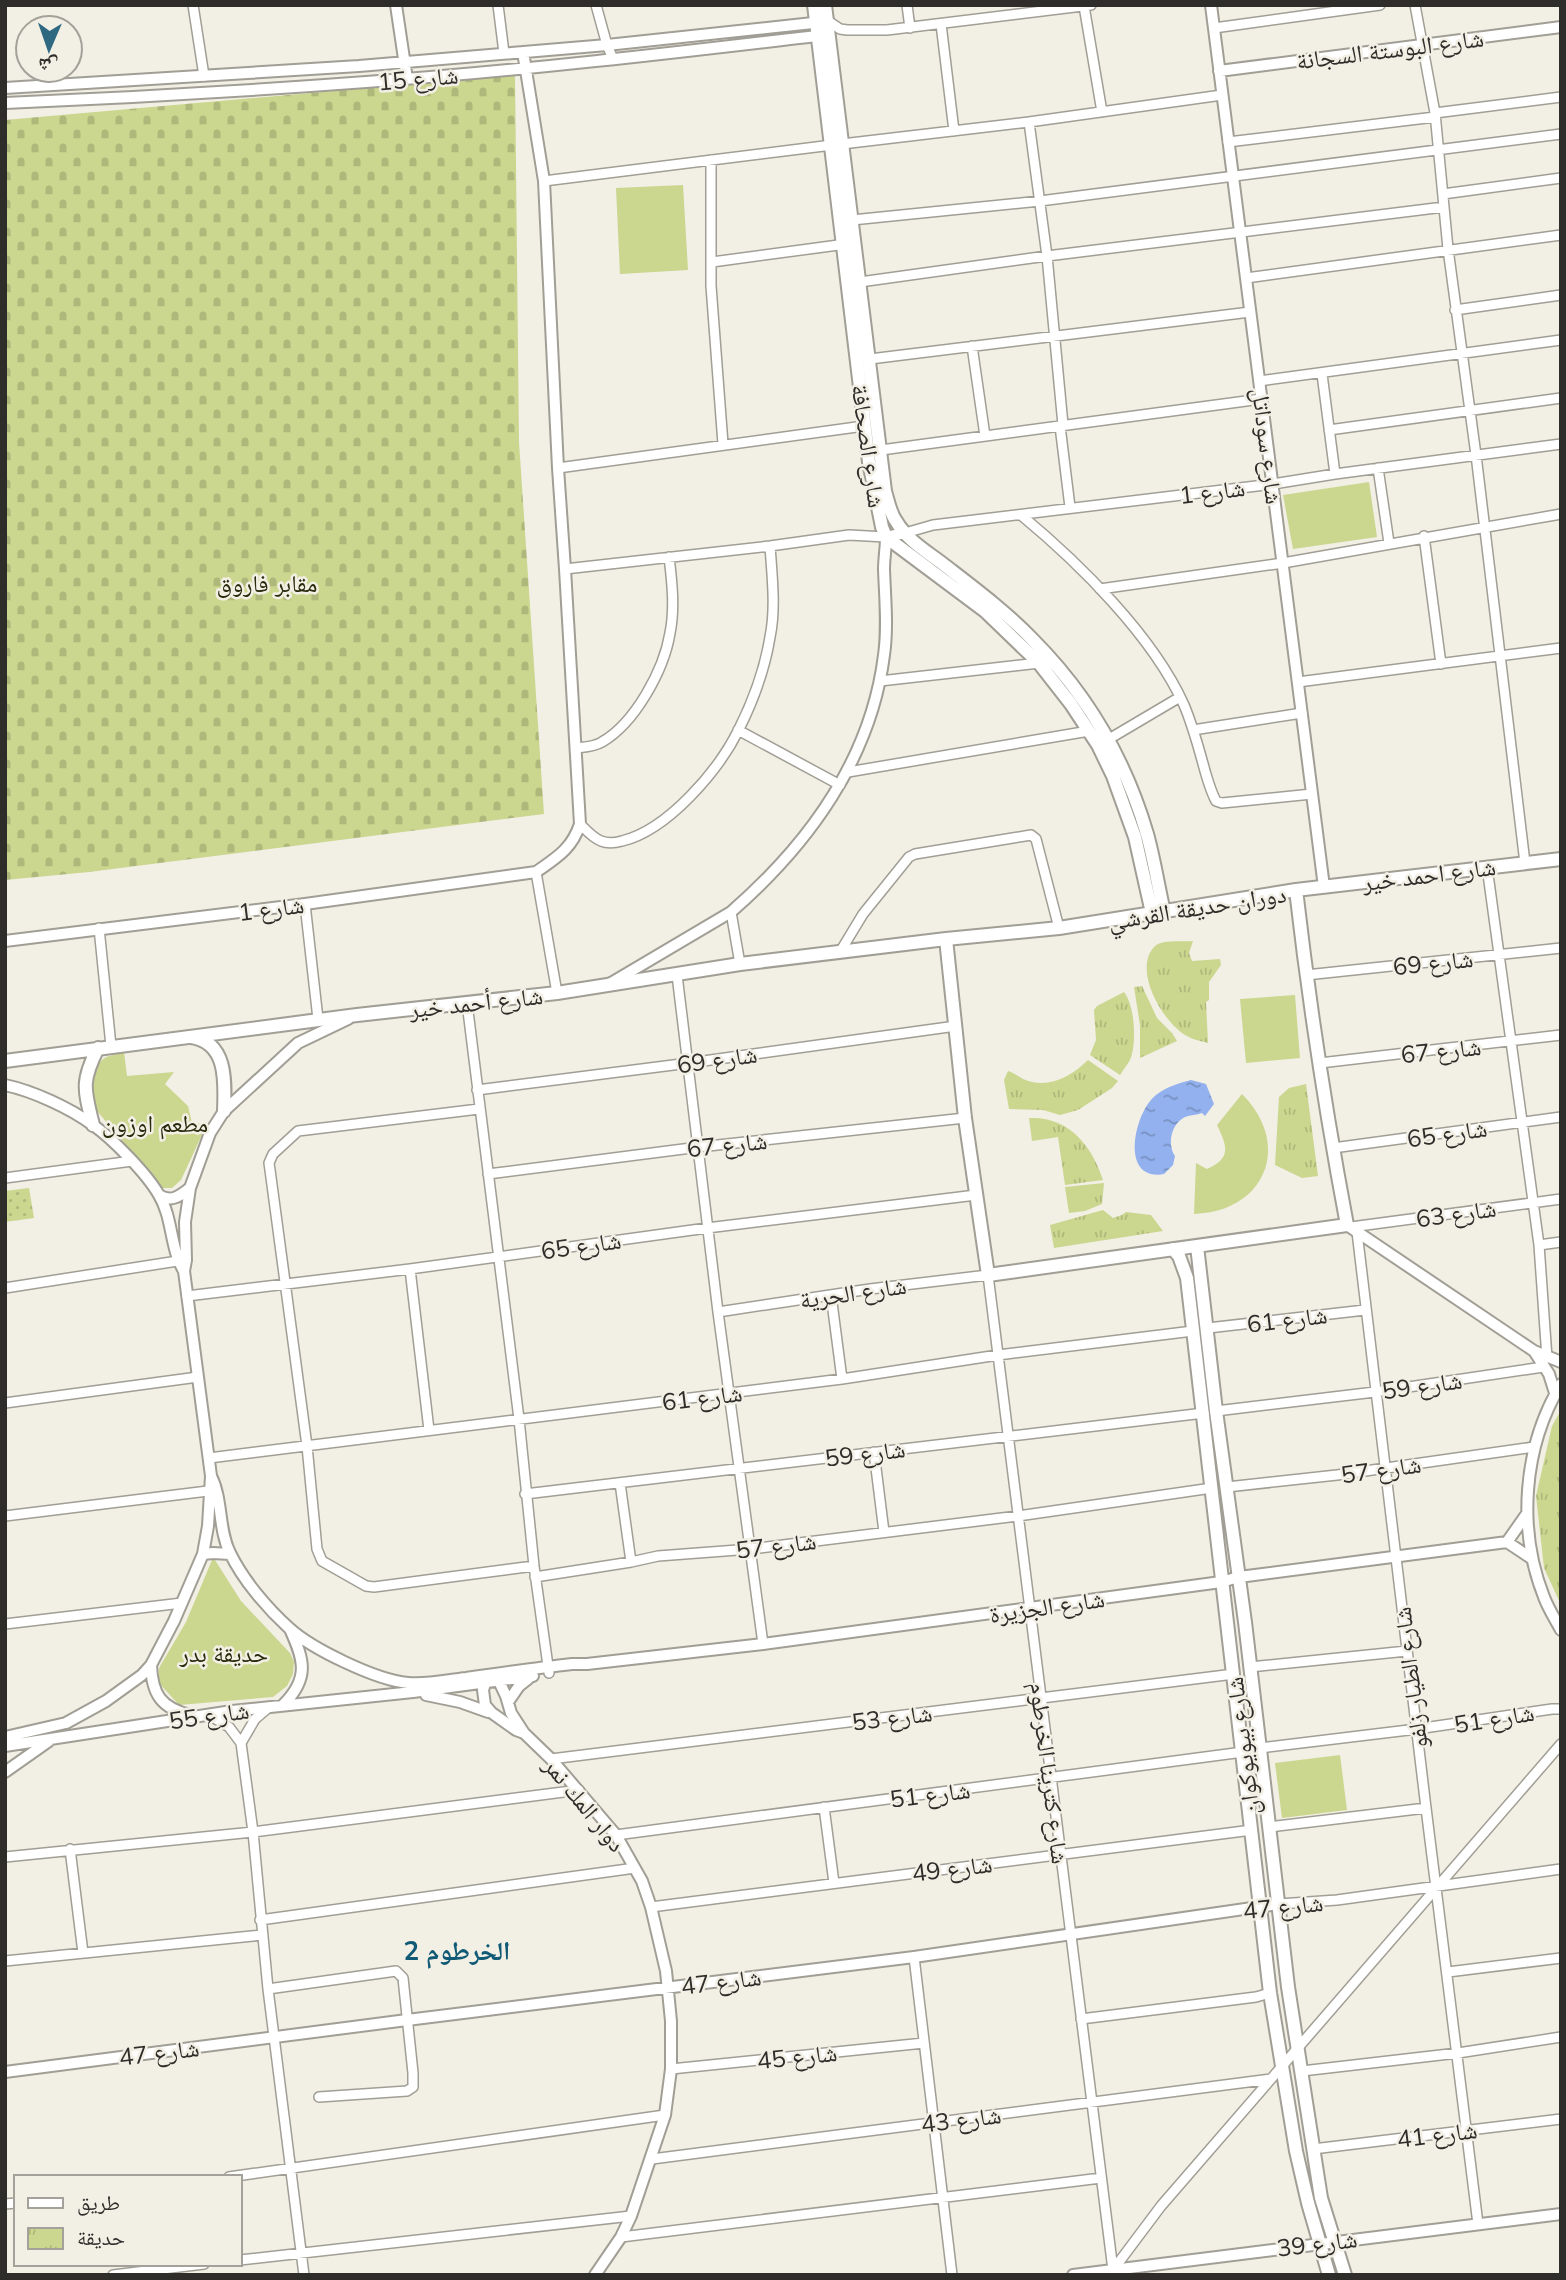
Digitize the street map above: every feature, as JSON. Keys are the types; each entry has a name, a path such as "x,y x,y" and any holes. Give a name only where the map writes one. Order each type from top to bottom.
{"main road":[{"name":"شارع الصحافة","path":"814,5 826,28"},
{"name":"شارع الصحافة","path":"825,5 864,426 881,527 886,537 985,611 1039,663 1089,730 1113,776 1129,816 1158,912"},
{"name":"شارع الصحافة","path":"837,144 852,220 849,244 860,282 888,500 894,519 905,533 996,605 1032,638 1070,681 1109,739 1140,813 1151,853 1158,912"},
{"name":"شارع احمد خير","path":"1296,890 1561,859"},
{"name":"دوران حديقة القرشي","path":"946,939 1059,929 1296,890 1306,975 1333,1148 1352,1228"},
{"name":"شارع أحمد خير","path":"5,1060 357,1014 557,993 740,964 946,939"},
{"path":"946,939 965,1118 988,1275 1352,1228"},
{"path":"177,1037 205,1041 216,1052 225,1074 225,1111"},
{"path":"93,1125 85,1084 87,1070 104,1047"},
{"name":"شارع بيويوكوان","path":"1197,1246 1208,1328 1212,1488 1221,1582 1229,1628 1270,1993 1301,2180 1329,2275"},
{"name":"شارع بيويوكوان","path":"1173,1249 1179,1256 1187,1278 1193,1331 1227,1488 1288,1987 1312,2149 1321,2198 1345,2275"}],"street":[{"path":"396,5 407,79"},
{"path":"498,5 504,52"},
{"path":"596,5 613,59"},
{"path":"907,5 909,28"},
{"path":"826,28 909,28 1015,10 1091,5"},
{"name":"شارع سوداتل","path":"1211,5 1324,887"},
{"path":"1214,28 1380,5"},
{"path":"1415,5 1435,115 1455,310 1485,526 1525,863"},
{"path":"196,6 204,76"},
{"path":"1084,6 1102,111"},
{"path":"941,24 954,131"},
{"name":"شارع البوستة السجانة","path":"1219,71 1561,27"},
{"name":"شارع 15","path":"5,88 204,76 826,28"},
{"name":"شارع 15","path":"5,103 407,79 613,59 826,28"},
{"path":"523,52 544,181 580,824 576,838 565,852 536,872 557,993"},
{"path":"494,71 516,76 531,90"},
{"path":"544,181 1029,122 1222,94"},
{"path":"1228,142 1561,97"},
{"path":"1029,122 1056,338 1061,426 1070,508"},
{"path":"852,220 1040,201 1561,134"},
{"path":"711,160 711,286 723,444"},
{"path":"1443,194 1561,178"},
{"path":"860,282 1444,207"},
{"path":"1246,278 1561,235"},
{"path":"712,262 849,244"},
{"path":"1455,310 1561,295"},
{"path":"870,359 1250,312"},
{"path":"1259,382 1561,340"},
{"path":"972,346 985,436"},
{"path":"1322,373 1335,474"},
{"path":"1329,430 1561,398"},
{"path":"881,450 1261,399"},
{"path":"558,468 864,426"},
{"name":"شارع 1","path":"905,533 933,525 1273,484 1561,444"},
{"path":"1378,468 1389,543"},
{"path":"1100,589 1283,563 1561,514"},
{"path":"1021,515 1100,589 1149,647 1180,697 1212,794 1219,803 1312,794"},
{"path":"565,569 849,535 886,537 905,533"},
{"path":"605,986 731,912 800,844 840,785 866,728 880,681 885,642 886,537"},
{"path":"1424,537 1441,664"},
{"path":"580,824 602,842 632,839 651,830 681,806 708,776 738,730 755,691 770,639 773,604 770,546"},
{"path":"576,748 593,746 611,735 637,708 656,675 671,632 669,557"},
{"path":"1298,682 1561,648"},
{"path":"880,681 1039,663"},
{"path":"1109,739 1180,697"},
{"path":"1193,730 1302,713"},
{"path":"738,730 840,785"},
{"path":"848,772 1089,730"},
{"path":"840,952 863,914 915,853 1031,835 1036,839 1059,929"},
{"path":"1487,867 1539,1245 1545,1362 1558,1389 1534,1447 1526,1514 1531,1558 1544,1598 1561,1630"},
{"name":"شارع 1","path":"5,941 536,872"},
{"path":"305,904 318,1019"},
{"path":"731,912 740,964"},
{"path":"99,928 104,1047"},
{"name":"شارع 69","path":"1306,975 1561,948"},
{"path":"677,975 707,1228 764,1644"},
{"path":"467,1003 549,1670"},
{"path":"357,1014 298,1043 225,1111 210,1133 190,1188 183,1264 213,1490 230,1554 256,1591 290,1629 318,1648 363,1670 413,1688"},
{"name":"شارع 69","path":"477,1090 956,1026"},
{"name":"شارع 67","path":"1320,1063 1560,1038"},
{"path":"5,1085 52,1102 93,1125 132,1161 165,1199 180,1196 190,1188"},
{"path":"307,1446 269,1163 273,1154 303,1130 480,1109"},
{"name":"شارع 65","path":"1333,1148 1561,1117"},
{"name":"شارع 67","path":"488,1174 699,1147 965,1118"},
{"path":"5,1178 132,1161"},
{"path":"159,1195 183,1264"},
{"name":"شارع 65","path":"187,1296 976,1195"},
{"name":"شارع 63","path":"1352,1228 1561,1199"},
{"path":"1352,1228 1534,1351 1545,1362 1561,1362"},
{"name":"شارع الطيار زلفو","path":"1352,1228 1385,1468 1478,2224"},
{"path":"1539,1245 1561,1242"},
{"path":"5,1288 183,1264"},
{"path":"410,1269 429,1430"},
{"name":"شارع الحرية","path":"718,1312 988,1275"},
{"name":"شارع كترينا الخرطوم","path":"988,1275 1114,2273"},
{"path":"831,1295 842,1379"},
{"name":"شارع 61","path":"1208,1328 1365,1310"},
{"name":"شارع 61","path":"209,1458 842,1379 998,1355 1193,1331"},
{"name":"شارع 59","path":"526,1494 1375,1392 1545,1362"},
{"path":"5,1403 198,1377"},
{"name":"شارع 57","path":"307,1446 319,1556 322,1561 366,1586 381,1587 631,1562 658,1556 751,1549 1018,1516 1212,1488"},
{"name":"شارع 57","path":"1227,1488 1534,1447"},
{"path":"874,1452 884,1532"},
{"path":"620,1483 631,1562"},
{"path":"5,1516 213,1490"},
{"path":"5,1737 55,1727 76,1718 132,1684 151,1665 203,1554 213,1490"},
{"path":"1526,1514 1507,1542 1531,1558"},
{"name":"شارع الجزيرة","path":"491,1679 532,1676 572,1664 764,1644 1507,1542"},
{"path":"203,1554 230,1554"},
{"path":"5,1624 182,1603"},
{"path":"283,1705 299,1685 303,1664 290,1629"},
{"path":"1250,1667 1407,1651"},
{"path":"151,1665 152,1683 163,1702 179,1713 197,1717"},
{"name":"شارع الجزيرة","path":"413,1688 549,1670"},
{"name":"شارع 53","path":"551,1759 1234,1674"},
{"path":"508,1702 519,1686 532,1676"},
{"path":"491,1679 508,1702 511,1713 524,1734"},
{"path":"491,1679 483,1702 492,1713"},
{"name":"شارع 55","path":"5,1746 209,1714 413,1688"},
{"name":"دوار المك نمر","path":"413,1688 492,1713 524,1734 551,1759 616,1835 642,1881 651,1907 666,1971 671,2021 671,2069 665,2115 631,2216 621,2237 595,2275"},
{"path":"241,1744 255,1719 271,1706"},
{"name":"شارع 51","path":"1260,1748 1417,1730 1552,1709 1561,1710"},
{"path":"209,1714 229,1727 241,1744 304,2275"},
{"path":"5,1772 52,1739"},
{"path":"1114,2273 1161,2206 1561,1744"},
{"name":"شارع 51","path":"616,1835 1243,1752"},
{"path":"5,1857 253,1832 579,1790"},
{"path":"824,1807 834,1883"},
{"path":"1269,1827 1426,1808"},
{"name":"شارع 49","path":"651,1907 1252,1830"},
{"path":"71,1849 83,1953"},
{"path":"260,1920 635,1868"},
{"name":"شارع 47","path":"5,2072 914,1957 1262,1906 1337,1900 1561,1869"},
{"path":"5,1961 262,1936"},
{"path":"914,1957 952,2275"},
{"path":"1448,1972 1561,1958"},
{"path":"268,1989 396,1971 403,1979 413,2087 407,2091 319,2097"},
{"path":"1081,2019 1270,1993"},
{"path":"1302,2071 1458,2053 1561,2037"},
{"name":"شارع 45","path":"671,2069 924,2043"},
{"name":"شارع 43","path":"652,2159 1271,2079"},
{"path":"242,2175 665,2115"},
{"name":"شارع 41","path":"1312,2149 1561,2119"},
{"path":"621,2237 1101,2178"},
{"name":"شارع 39","path":"1073,2275 1114,2273 1319,2243 1561,2214"},
{"path":"242,2260 631,2216"},
{"path":"113,2275 187,2266"}],"green space":[{"name":"مقابر فاروق","path":"515,75 519,442 544,814 89,872 5,880 5,120"},
{"path":"683,185 688,270 620,274 616,188"},
{"path":"1369,482 1377,537 1293,549 1283,495"},
{"path":"1193,941 1189,953 1192,961 1220,959 1221,965 1209,982 1209,1000 1206,1002 1208,1043 1178,1030 1160,1009 1149,982 1149,956 1155,946 1168,942"},
{"path":"1142,986 1157,1018 1177,1041 1140,1058 1140,1025 1134,987"},
{"path":"1124,992 1131,1006 1134,1035 1130,1060 1120,1075 1090,1055 1096,1040 1094,1010"},
{"path":"1295,995 1300,1058 1246,1063 1240,999"},
{"name":"مطعم اوزون","path":"124,1052 127,1076 174,1072 165,1084 188,1106 192,1123 207,1124 181,1180 172,1188 162,1188 92,1105 89,1083 93,1067 106,1057"},
{"path":"1088,1060 1118,1081 1112,1088 1078,1110 1060,1115 1043,1110 1009,1109 1004,1080 1008,1071 1032,1082 1050,1082 1074,1072"},
{"path":"1306,1084 1318,1176 1302,1178 1275,1165 1279,1097 1289,1088"},
{"path":"1242,1094 1257,1114 1266,1134 1268,1154 1264,1172 1254,1189 1239,1202 1219,1210 1194,1214 1196,1163 1207,1169 1224,1156 1225,1145 1217,1125"},
{"path":"1029,1118 1056,1122 1077,1136 1092,1156 1103,1180 1065,1185 1058,1137 1032,1141"},
{"path":"1104,1183 1102,1204 1085,1211 1069,1213 1065,1187"},
{"path":"29,1188 34,1218 5,1222 5,1191"},
{"path":"1103,1210 1113,1218 1126,1212 1151,1215 1163,1231 1054,1248 1050,1225"},
{"path":"1561,1410 1561,1605 1544,1568 1536,1496 1552,1426"},
{"name":"حديقة بدر","path":"212,1560 215,1560 241,1601 290,1653 294,1662 293,1674 287,1686 273,1697 179,1705 158,1682 159,1668 186,1622"},
{"path":"1340,1755 1347,1810 1282,1818 1275,1763"}],"water":[{"path":"1191,1080 1206,1084 1214,1104 1205,1116 1202,1113 1187,1116 1176,1124 1171,1140 1175,1156 1173,1165 1164,1174 1150,1174 1141,1167 1136,1157 1137,1130 1142,1116 1148,1104 1160,1092"}],"district":[{"name":"الخرطوم 2","path":"457,1950"}]}
